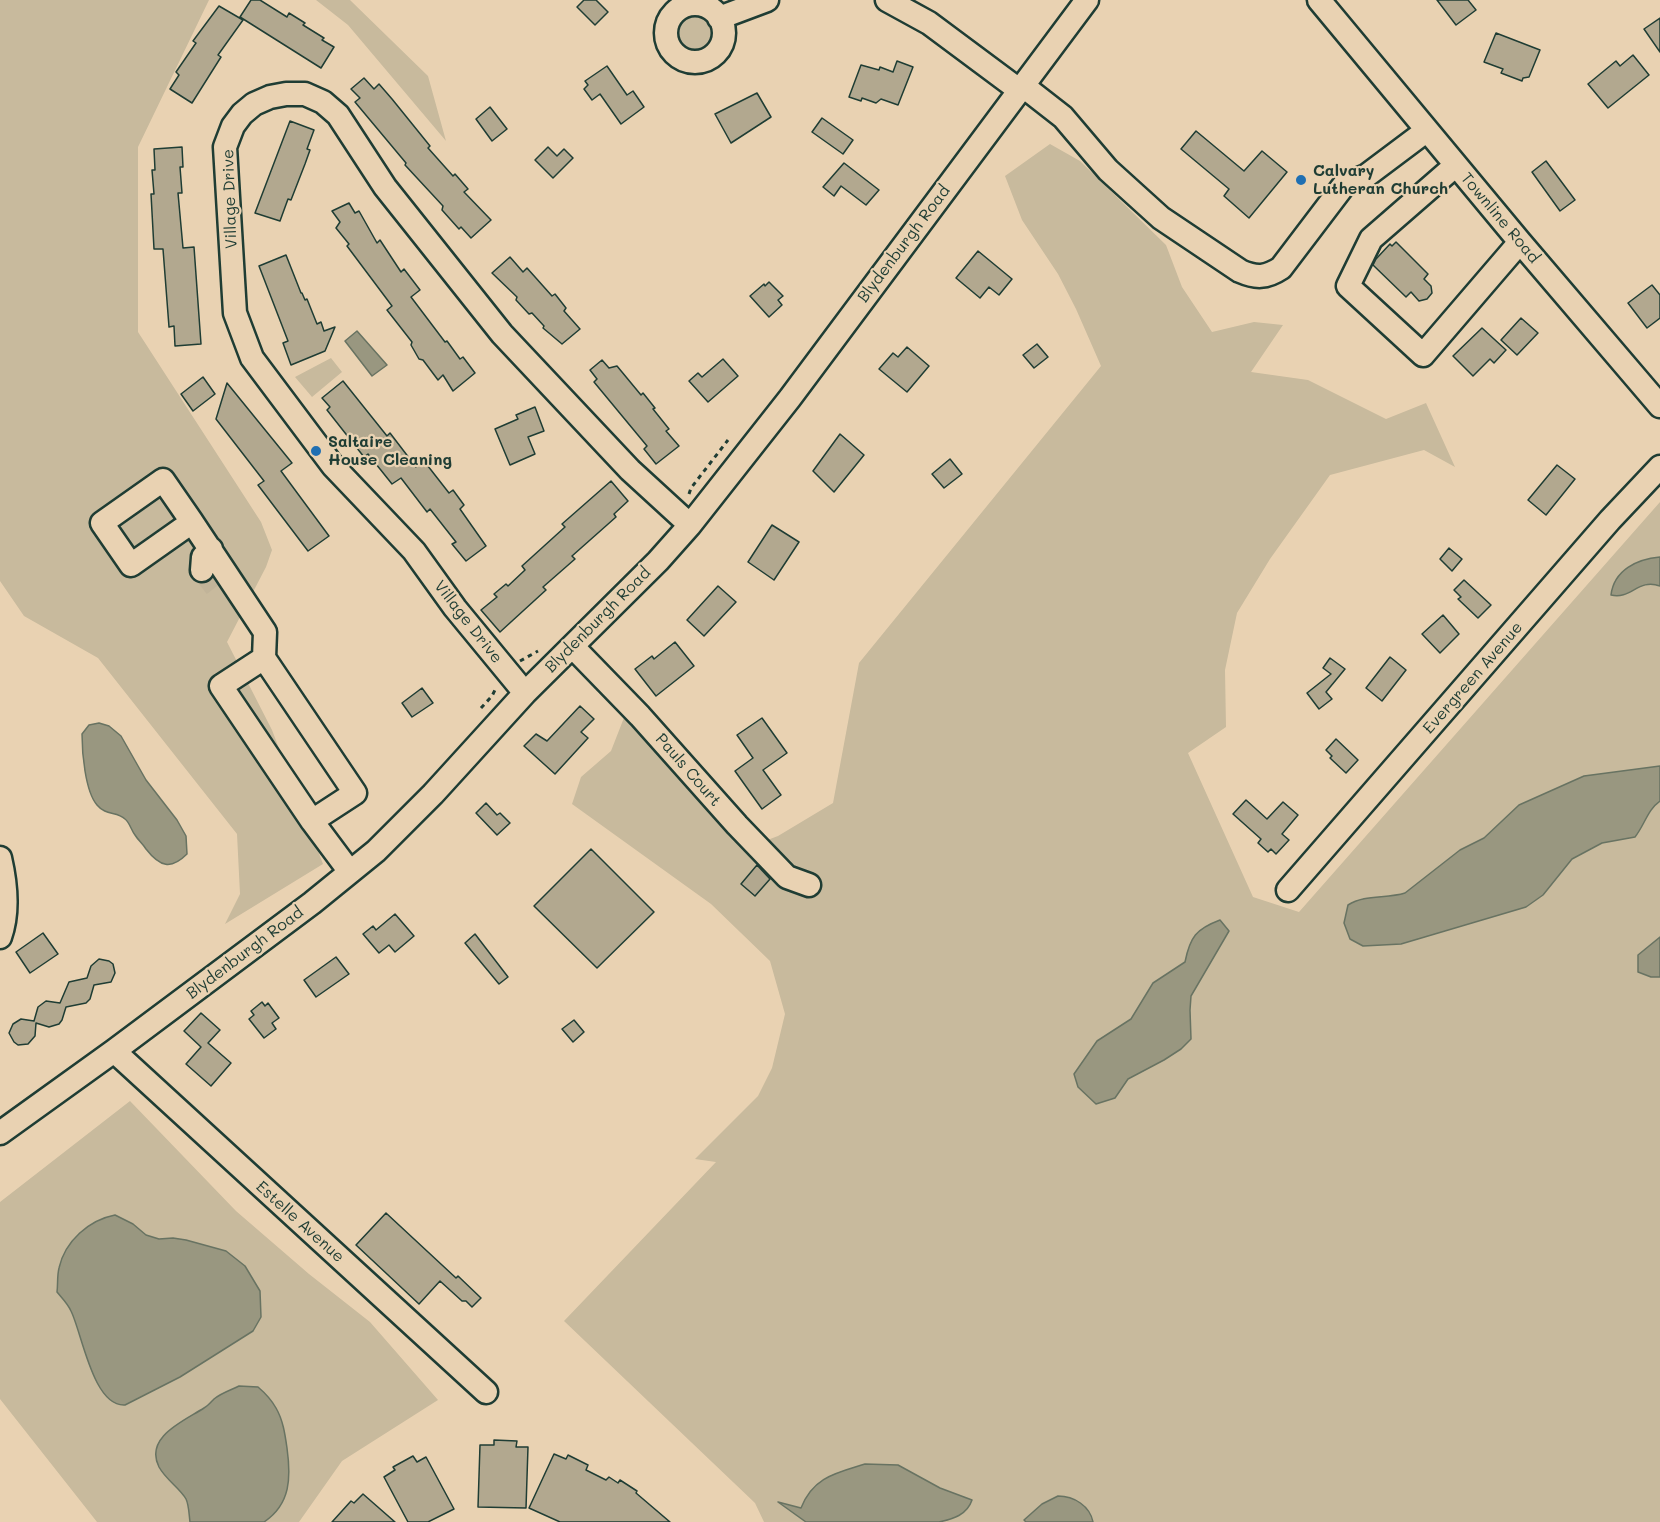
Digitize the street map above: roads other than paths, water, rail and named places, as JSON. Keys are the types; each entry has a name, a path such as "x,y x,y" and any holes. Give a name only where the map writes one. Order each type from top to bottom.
{"street":[{"path":"719,18 767,0"},
{"path":"888,0 929,23 1063,117 1108,170 1161,218 1240,271 1252,276 1261,277 1281,268 1344,185 1366,176 1426,131"},
{"name":"Blydenburgh Road","path":"0,1133 114,1052 312,903 376,851 433,794 525,693 658,561 683,519 790,398 1087,0"},
{"name":"Townline Road","path":"1319,0 1426,131 1660,406"},
{"name":"Village Drive","path":"525,693 455,608 414,551 333,466 252,358 235,313 225,147 232,126 242,114 254,104 286,94 305,94 323,102 338,116 385,187 502,334 630,470 683,519"},
{"path":"1456,165 1371,239 1348,286 1423,355 1520,242"},
{"name":"Evergreen Avenue","path":"1288,890 1610,520 1660,467"},
{"path":"192,522 207,560 227,589 266,632 264,658 355,793 312,821"},
{"name":"Pauls Court","path":"573,647 640,716 737,825 787,877 809,885"},
{"path":"264,658 221,686 312,821 350,872"},
{"path":"0,858 6,889 5,922 0,937"},
{"name":"Estelle Avenue","path":"114,1052 486,1392"}],"tunnel":[{"path":"202,570 216,588"}],"place":[{"name":"Calvary Lutheran Church","path":"1301,180"},
{"name":"Saltaire House Cleaning","path":"316,451"}]}
